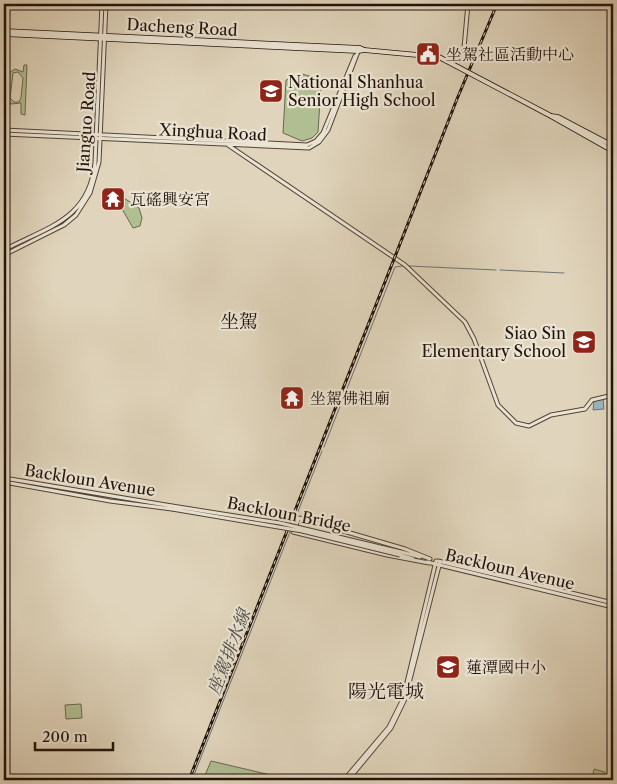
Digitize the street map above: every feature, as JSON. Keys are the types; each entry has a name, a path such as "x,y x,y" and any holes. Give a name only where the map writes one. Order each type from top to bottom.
{"main road":[{"name":"Dacheng Road","path":"4,33 361,49 439,57 551,116"},
{"path":"551,116 558,117 613,146"},
{"path":"551,116 613,151"}],"street":[{"name":"Jianguo Road","path":"4,255 59,228 76,215 88,199 95,181 102,4"},
{"name":"Jianguo Road","path":"102,37 106,4"},
{"path":"464,59 468,4"},
{"name":"Xinghua Road","path":"4,134 307,145 316,141 323,133 352,60 361,49"},
{"name":"Xinghua Road","path":"4,130 228,146 303,148 317,144 328,130 361,49"},
{"name":"Jianguo Road","path":"4,250 56,226 78,207 85,197 93,177 98,137"},
{"path":"228,146 373,244 400,260 432,290 467,325 497,403 519,425 529,426 550,416 584,409 592,400 613,395"},
{"name":"Backloun Avenue","path":"4,478 172,508"},
{"name":"Backloun Avenue","path":"4,482 110,501 172,508"},
{"name":"Backloun Bridge","path":"172,508 295,529 401,554"},
{"path":"299,518 405,549 430,561 387,556 293,532 299,518"},
{"name":"Backloun Avenue","path":"401,554 613,607"},
{"path":"346,780 391,728 406,699 438,563"},
{"name":"Backloun Avenue","path":"438,563 613,603"}],"green space":[{"path":"24,65 27,65 25,115 21,114 21,103 11,104 7,99 9,73 15,69 23,72","holes":["18,72 23,78 21,98 19,102 14,102 10,98 13,73"]},
{"path":"302,74 316,78 321,84 318,132 312,138 302,141 283,133 286,80"},
{"path":"124,198 139,208 142,218 140,226 133,228 118,202"},
{"path":"81,704 82,718 66,719 65,705"},
{"path":"211,761 292,780 203,780"},
{"path":"594,769 605,772 603,780 592,780"}],"water":[{"path":"603,398 604,409 593,410 594,401"}],"waterway":[{"path":"324,447 395,267 403,266"},
{"path":"409,266 496,270"},
{"path":"500,270 564,273"},
{"path":"293,524 322,451"},
{"name":"座駕排水線","path":"192,780 290,532"},
{"path":"4,677 10,780"}],"railway":[{"path":"189,780 457,99 497,4"}],"place":[{"name":"坐駕社區活動中心","path":"428,54"},
{"name":"National Shanhua Senior High School","path":"271,91"},
{"name":"瓦磘興安宮","path":"113,199"},
{"name":"Siao Sin Elementary School","path":"584,342"},
{"name":"坐駕佛祖廟","path":"292,398"},
{"name":"蓮潭國中小","path":"448,667"}],"district":[{"name":"坐駕","path":"239,321"},
{"name":"陽光電城","path":"386,691"}]}
